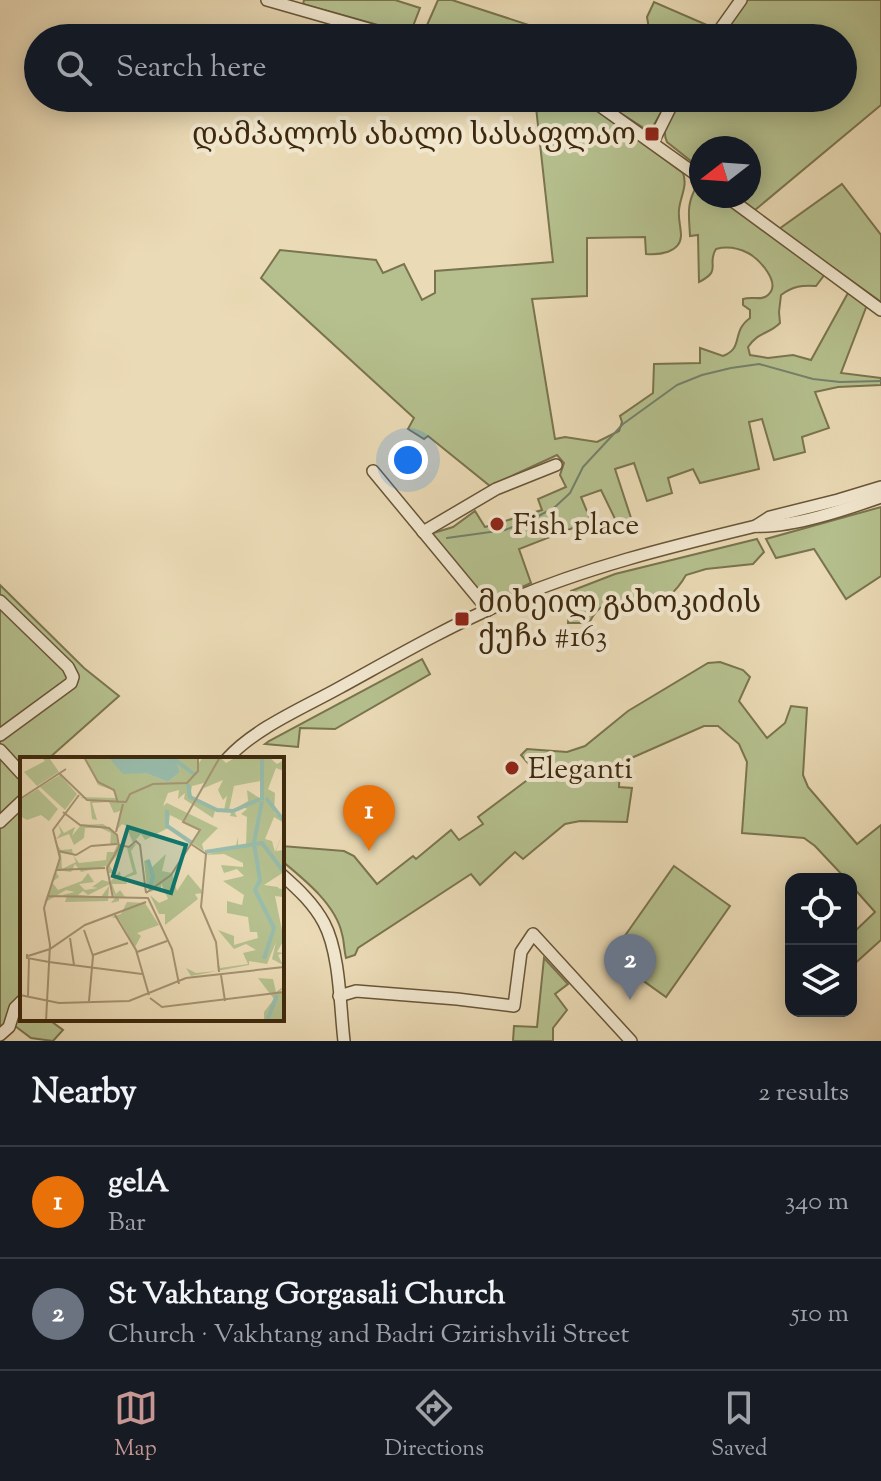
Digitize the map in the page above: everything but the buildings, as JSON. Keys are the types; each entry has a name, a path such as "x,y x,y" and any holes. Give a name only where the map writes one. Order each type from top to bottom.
{"street":[{"path":"267,0 351,24"},
{"path":"724,24 741,0"},
{"path":"609,112 689,169"},
{"path":"653,142 668,112"},
{"path":"742,208 881,310"},
{"path":"423,532 496,489 556,465"},
{"path":"373,471 488,610"},
{"path":"756,526 770,517 881,487"},
{"path":"229,757 253,737 302,708 488,610 550,585 614,562 756,526 772,527 881,497"},
{"path":"0,601 68,667 73,677 71,683 0,735"},
{"path":"0,750 20,772"},
{"path":"0,822 20,803"},
{"path":"284,877 297,888 325,925 335,959 344,1041"},
{"path":"339,996 356,991 514,1006 521,952 533,934 631,1041"},
{"path":"0,1035 9,1027 15,1008 20,1003"}],"green space":[{"path":"304,0 395,0 420,8 414,24 374,24 303,4"},
{"path":"438,0 452,0 526,24 428,24"},
{"path":"737,0 881,0 881,105 761,205 761,136 689,136 689,159 667,142 666,125 671,112 857,112 857,24 720,24"},
{"path":"654,2 705,24 648,24 647,17"},
{"path":"537,112 600,112 683,173 685,182 679,210 681,236 673,249 646,254 645,237 587,238 587,296 532,299 555,439 565,437 597,442 619,431 620,416 653,393 654,364 700,363 700,348 723,356 730,352 740,329 750,318 750,310 743,305 743,299 763,298 772,290 771,278 758,260 732,248 716,249 712,271 699,282 698,235 690,236 690,208 733,208 825,274 816,286 798,287 781,295 780,323 752,342 748,347 750,355 768,358 793,355 811,360 848,293 867,305 841,373 881,378 881,385 838,387 815,392 829,428 802,437 805,452 774,460 762,419 749,422 759,469 700,483 693,469 668,478 672,493 647,501 634,463 615,469 632,521 618,525 601,490 581,497 591,521 519,549 531,583 486,603 430,534 453,527 475,511 485,527 542,510 538,499 566,487 560,475 564,463 557,455 490,486 428,436 424,439 408,429 414,418 261,278 280,250 376,260 383,273 404,264 422,300 435,293 435,271 553,262"},
{"path":"619,112 661,112 650,132"},
{"path":"842,184 881,235 881,302 779,229"},
{"path":"881,507 881,576 846,599 814,549 776,558 766,539"},
{"path":"757,539 764,552 753,564 706,569 686,575 668,597 645,613 642,605 617,603 599,609 589,623 568,623 571,591 615,574"},
{"path":"0,585 84,668 119,696 50,757 20,757 20,767 0,745"},
{"path":"422,659 430,674 335,729 300,728 298,747 265,744 269,741"},
{"path":"720,662 743,670 750,677 739,701 767,738 785,723 791,706 807,708 803,775 808,787 857,844 881,825 881,940 857,962 857,929 875,912 857,892 857,873 840,873 804,838 742,833 747,762 739,744 718,726 704,726 620,763 619,787 632,788 627,822 580,821 565,824 523,859 515,852 480,885 471,874 358,948 355,955 346,958 339,923 333,913 318,894 284,863 284,846 344,851 354,856 377,884 413,856 416,859 451,830 459,840 483,824 478,817 530,778 533,769 521,755 527,749 567,752 585,746 628,711 708,663"},
{"path":"0,755 20,777 20,1001 6,1024 0,1028"},
{"path":"674,866 730,906 666,997 610,957"},
{"path":"544,958 568,984 555,994 567,1010 553,1028 553,1041 513,1041 514,1026 537,1027"},
{"path":"20,1007 20,1021 51,1021 63,1030 53,1041 31,1038 11,1023"}],"waterway":[{"path":"447,538 505,530 555,507 570,493 583,467 623,424 677,385 702,375 759,364 813,379 881,381"}],"place":[{"name":"დამპალოს ახალი სასაფლაო","path":"652,134"},
{"name":"Fish place","path":"497,524"},
{"name":"მიხეილ გახოკიძის ქუჩა #163","path":"462,619"},
{"name":"Eleganti","path":"512,768"},
{"name":"gelA","path":"369,851"},
{"name":"St Vakhtang Gorgasali Church","path":"630,1000"}]}
